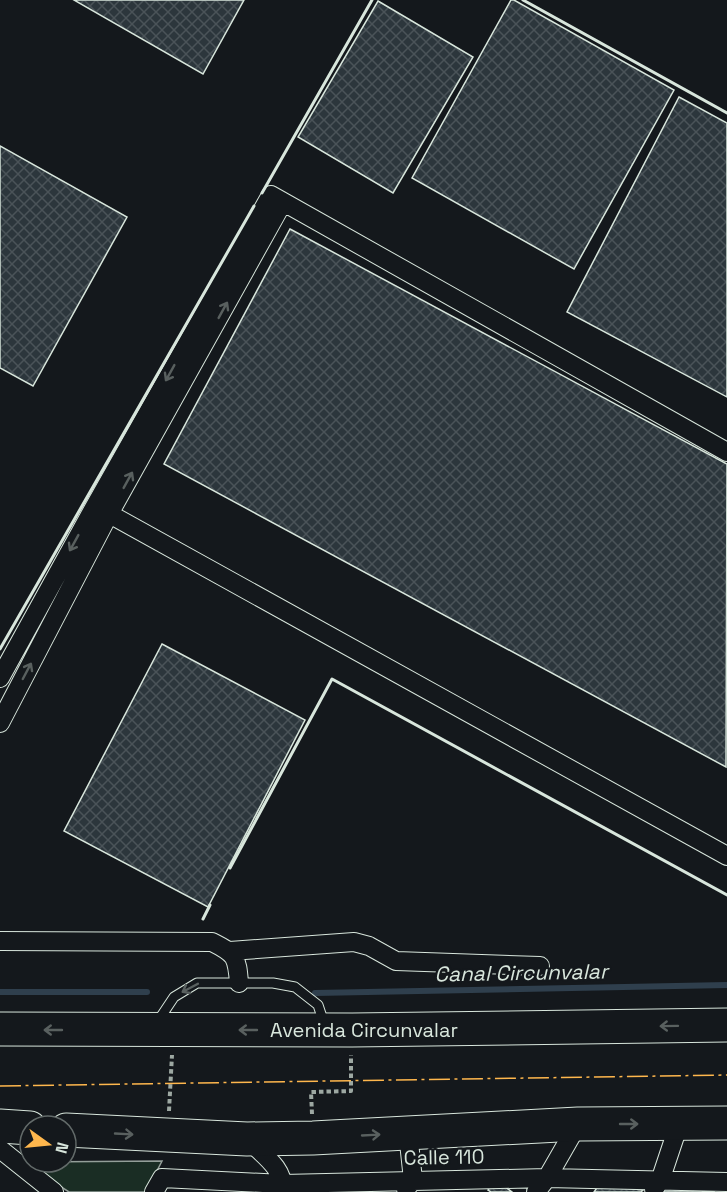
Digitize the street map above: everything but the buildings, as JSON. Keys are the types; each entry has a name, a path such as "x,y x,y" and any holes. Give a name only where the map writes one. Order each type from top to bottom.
{"highway":[{"name":"Avenida Circunvalar","path":"0,1029 340,1031 727,1025"},
{"path":"78,1131 168,1137 247,1139 313,1138 578,1124 727,1123"},
{"path":"0,1126 18,1127"}],"street":[{"path":"0,678 102,510 277,198 727,452"},
{"path":"0,723 102,510"},
{"path":"102,510 727,856"},
{"path":"0,941 212,942 230,951 354,942 369,946 396,961 540,966"},
{"path":"230,951 238,964 239,983"},
{"path":"542,1185 578,1124"},
{"path":"655,1186 679,1124"},
{"path":"408,1133 409,1186"},
{"path":"247,1139 280,1173 282,1188"},
{"path":"0,1149 51,1191"},
{"name":"Calle 110","path":"158,1185 282,1188 655,1186 727,1182"}],"lane":[{"path":"162,1030 174,997 197,983 273,983 295,987 318,1005 340,1031"}],"path":[{"path":"162,1030 168,1137"},
{"path":"313,1138 311,1092 351,1091 340,1031"}],"green space":[{"path":"162,1161 146,1192 69,1192 41,1174 78,1174 78,1162"}],"waterway":[{"name":"Canal Circunvalar","path":"315,993 727,985"},
{"name":"Canal Circunvalar","path":"0,992 147,992"}],"wall":[{"path":"262,193 372,0"},
{"path":"523,0 727,113"},
{"path":"0,649 254,206"},
{"path":"230,868 332,679 727,895"},
{"path":"203,919 210,905"}],"power":[{"path":"0,1086 727,1075"}]}
